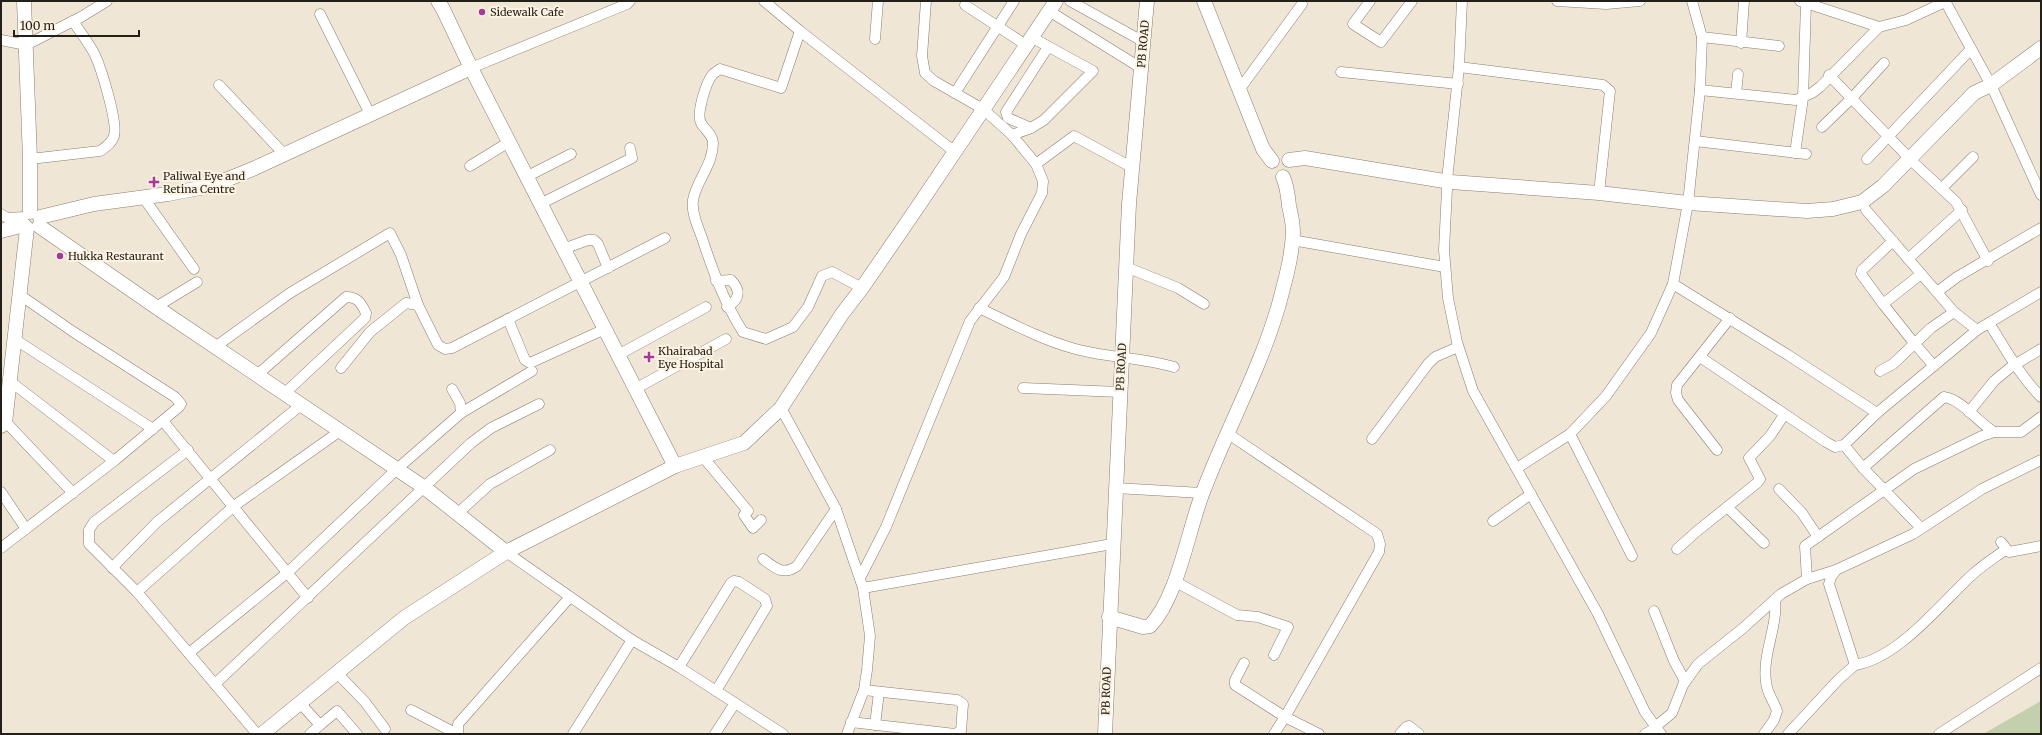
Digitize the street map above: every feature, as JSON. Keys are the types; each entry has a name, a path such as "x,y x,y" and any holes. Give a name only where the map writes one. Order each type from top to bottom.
{"street":[{"path":"24,1 31,221 20,295 11,382 2,422 73,493"},
{"path":"1,40 26,45 73,21 107,1"},
{"path":"438,1 526,177 675,466"},
{"path":"1,231 31,221 94,204 211,186 471,68 627,4 630,1"},
{"path":"875,39 878,1"},
{"path":"860,578 886,527 970,321 1004,277 1021,234 1042,193 1043,181 1036,164 1012,135 983,109 934,80 923,69 922,56 926,1"},
{"path":"954,93 1014,1"},
{"name":"PB ROAD","path":"1105,734 1112,544 1126,267 1147,1"},
{"path":"1204,1 1263,150 1272,161 1271,168 1274,174 1305,158 1447,184 1687,207 1807,211 1828,214 1866,210 1873,206 1974,93 1991,85 2041,48"},
{"path":"1370,1 1353,24 1381,42 1412,1"},
{"path":"1462,1 1458,84 1447,184 1444,250 1448,298 1458,347 1473,391 1598,614 1645,712 1658,730"},
{"path":"1557,1 1640,1"},
{"path":"1517,468 1570,434 1606,396 1651,334 1673,284 1687,207 1696,141 1700,90 1702,37 1692,1"},
{"path":"1741,43 1744,1"},
{"path":"768,2 800,31 954,152"},
{"path":"1076,2 1144,42"},
{"path":"1795,153 1803,98 1803,2 1879,27"},
{"path":"1700,90 1796,100 1803,98 1812,93 1879,27 1906,20 1945,2 1991,85 2041,195"},
{"path":"1239,90 1302,4"},
{"path":"965,5 998,26 1029,41 1048,47 1093,71 1044,120 1030,128 1012,135"},
{"path":"188,450 94,522 89,530 89,544 137,592 215,684 263,734 404,618 506,552 675,466 744,442 780,408 842,314 862,288 1053,6 1141,68"},
{"path":"320,14 370,114"},
{"path":"30,159 100,151 108,145 114,137 114,126 109,96 95,55 73,21"},
{"path":"800,31 792,61 781,88 720,69 713,74 701,104 699,115 701,123 713,141 712,157 697,186 693,202 696,220 716,281 727,307 743,332 766,339 793,327 808,307 822,276 828,272 832,272 862,288"},
{"path":"1702,37 1741,43 1779,46"},
{"path":"1030,128 1008,118 1006,112 1048,47"},
{"path":"1867,159 1971,48"},
{"path":"1822,128 1884,63"},
{"path":"1459,67 1603,85 1608,87 1610,91 1599,193"},
{"path":"1341,72 1458,84"},
{"path":"1736,93 1738,74"},
{"path":"1830,75 1912,162 1942,188 1962,210 1988,261"},
{"path":"219,85 284,154"},
{"path":"1036,164 1074,136 1133,168"},
{"path":"1696,141 1806,154"},
{"path":"470,166 509,142"},
{"path":"540,204 632,158 630,148"},
{"path":"526,177 571,154"},
{"path":"1942,188 1974,158"},
{"path":"1828,214 1862,202 1912,162"},
{"path":"1109,617 1143,627 1150,626 1161,612 1174,581 1202,493 1227,433 1249,388 1269,339 1287,271 1293,232 1287,186 1288,168"},
{"path":"1447,184 1599,193 1687,207"},
{"path":"143,197 194,269"},
{"path":"1866,210 1954,312 1977,330"},
{"path":"1908,259 1962,210"},
{"path":"1,214 7,218 31,221 340,432 425,488 506,552 632,640 679,667 780,733"},
{"path":"1937,292 1957,278 1988,261 2041,228"},
{"path":"215,347 290,293 390,233 401,254 418,305 438,345 445,349 452,348 581,283 665,238"},
{"path":"563,249 588,240 594,240 598,244 608,268"},
{"path":"1292,240 1445,267"},
{"path":"1894,242 1862,270 1861,274 1883,304 1934,366"},
{"path":"1126,267 1178,288 1204,304"},
{"path":"1883,304 1922,274"},
{"path":"716,281 731,280 738,290 738,296 733,304 727,307"},
{"path":"156,307 197,282"},
{"path":"1673,284 1730,318 1877,413"},
{"path":"1700,357 1826,442 1835,447 1844,446 1877,413 1977,330 2041,292"},
{"path":"1,548 153,429 179,407 180,401 72,331 20,295"},
{"path":"257,375 346,297 353,297 360,301 366,313 365,318 284,394"},
{"path":"341,368 370,332 386,317 406,303 418,305"},
{"path":"618,355 706,307"},
{"path":"979,308 1071,348 1102,355 1174,367"},
{"path":"1880,371 1893,364 1914,343 1954,312"},
{"path":"1717,450 1678,400 1676,393 1678,385 1730,318"},
{"path":"508,319 525,360 530,363 605,329"},
{"path":"1990,323 2016,365 2041,397"},
{"path":"635,388 726,339"},
{"path":"16,340 153,429"},
{"path":"1372,439 1428,364 1435,358 1458,347"},
{"path":"1968,412 1994,381 2041,349"},
{"path":"189,653 287,573 397,469 461,413 532,371"},
{"path":"11,382 114,461"},
{"path":"1023,388 1120,392"},
{"path":"452,389 460,403 461,413"},
{"path":"1863,468 1944,397 1955,401 1994,432"},
{"path":"215,684 425,488 471,443 491,428 539,404"},
{"path":"112,568 157,522 301,405"},
{"path":"780,408 836,509 863,588 870,636 864,690 847,734"},
{"path":"1677,550 1757,483 1760,479 1749,461 1749,458 1770,436 1784,415"},
{"path":"1807,579 1805,546 1885,491 1914,469 1968,442 1994,432 2021,432 2041,416"},
{"path":"163,420 308,598"},
{"path":"137,592 234,506 340,432"},
{"path":"1227,433 1377,534 1380,544 1379,552 1274,734"},
{"path":"1570,434 1632,556"},
{"path":"1844,446 1863,468 1921,528"},
{"path":"457,514 490,484 550,450"},
{"path":"703,457 748,511 744,515 753,528 761,520"},
{"path":"1645,734 1658,730 1672,713 1685,681 1698,664 1742,630 1775,599 1807,579 1836,570 1921,528 1982,489 2041,460"},
{"path":"1115,488 1202,493"},
{"path":"1780,489 1802,513 1818,537"},
{"path":"1,492 26,529"},
{"path":"1493,521 1531,494"},
{"path":"1727,507 1764,544"},
{"path":"763,559 777,570 785,572 790,571 796,566 836,509"},
{"path":"863,588 1112,544"},
{"path":"1788,734 1824,694 1855,665 1880,656 1908,637 1937,612 1972,575 2003,546 2013,552 2041,546"},
{"path":"1836,570 1831,577 1829,584 1855,665"},
{"path":"679,667 731,583 734,581 738,582 765,599 767,606 716,691"},
{"path":"1174,581 1237,614 1258,617 1288,627 1274,655"},
{"path":"410,710 457,734 458,724 570,597"},
{"path":"1764,734 1774,720 1777,711 1768,694 1765,674 1775,620 1775,599"},
{"path":"1654,611 1674,661 1685,681"},
{"path":"573,734 632,640"},
{"path":"1244,663 1235,680 1235,685 1285,717 1319,734"},
{"path":"1940,734 2041,668"},
{"path":"337,673 365,702 385,729"},
{"path":"851,722 955,734 961,731 962,702 864,690"},
{"path":"875,725 879,692"},
{"path":"300,703 320,725"},
{"path":"715,734 735,703"},
{"path":"310,734 336,711 357,734"},
{"path":"1400,734 1408,726 1419,734"}],"shaded area":[{"path":"2041,701 2041,734 1983,734"}],"place":[{"name":"Sidewalk Cafe","path":"482,12"},
{"name":"Paliwal Eye and Retina Centre","path":"154,182"},
{"name":"Hukka Restaurant","path":"60,256"},
{"name":"Khairabad Eye Hospital","path":"649,357"}]}
